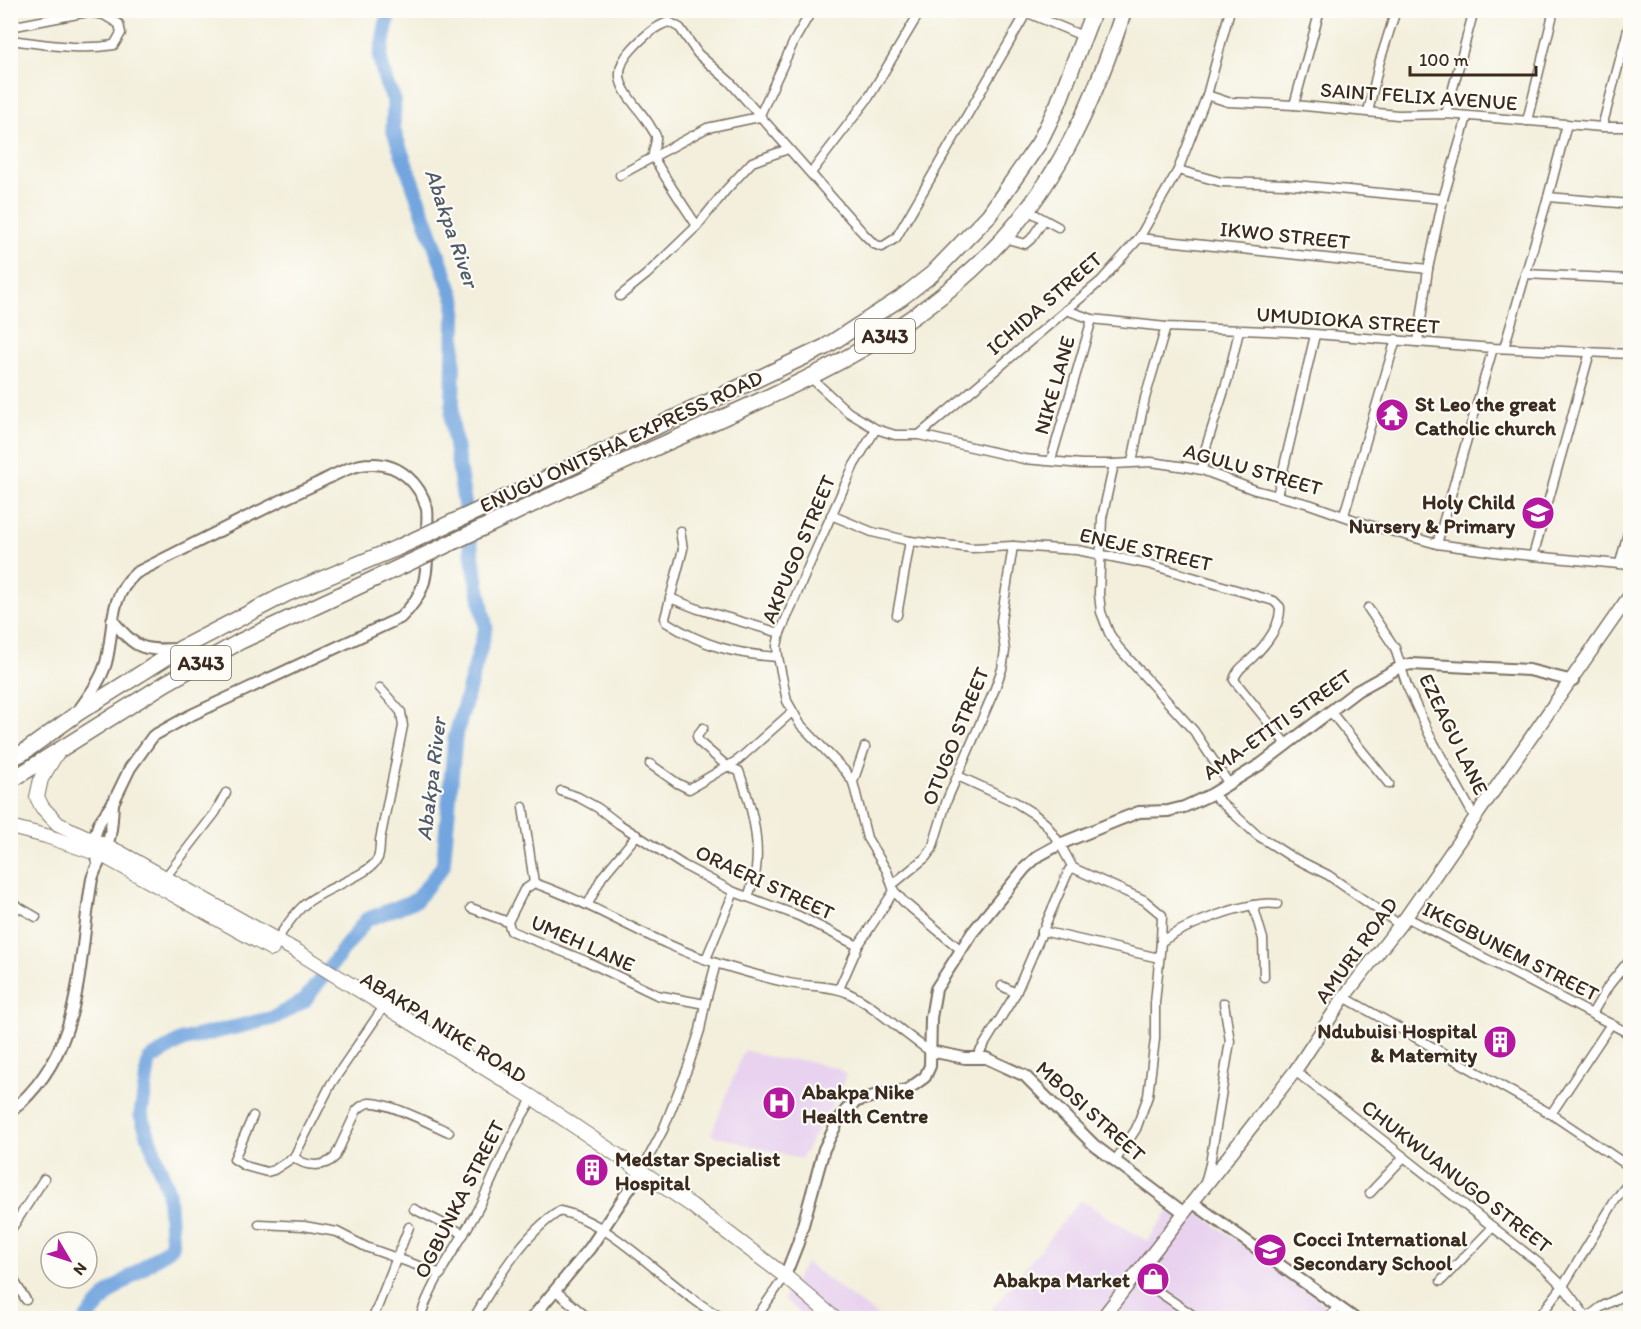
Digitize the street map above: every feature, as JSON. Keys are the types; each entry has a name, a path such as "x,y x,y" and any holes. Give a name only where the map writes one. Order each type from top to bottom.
{"highway":[{"name":"ENUGU ONITSHA EXPRESS ROAD","path":"10,759 180,649 286,594 397,548 825,347 901,298 932,274 968,238 1011,186 1048,127 1094,10"},
{"name":"ENUGU ONITSHA EXPRESS ROAD","path":"10,781 166,683 241,641 834,366 915,317 962,279 1004,238 1028,210 1065,152 1090,104 1124,10"}],"main road":[{"name":"AMURI ROAD","path":"1102,1318 1295,1071 1344,997 1403,921 1573,681 1630,595"},
{"path":"59,749 41,779 37,797 42,807 58,824 96,849"},
{"name":"ABAKPA NIKE ROAD","path":"12,829 96,849 164,879 349,988 640,1172 834,1318"},
{"name":"ABAKPA NIKE ROAD","path":"96,849 274,945"},
{"name":"ABAKPA NIKE ROAD","path":"783,1279 824,1318"}],"street":[{"path":"759,117 794,41 812,10"},
{"path":"811,173 869,98 921,10"},
{"name":"ICHIDA STREET","path":"919,435 1102,280 1139,238 1178,170 1207,95 1230,10"},
{"path":"1294,105 1320,10"},
{"path":"1368,112 1379,64 1396,10"},
{"path":"1446,114 1474,10"},
{"path":"1527,121 1554,10"},
{"path":"697,226 653,157 656,136 642,113 623,91 619,75 620,67 628,53 638,42 663,24 669,22 680,28 698,54 730,82 874,244 882,246 896,238 1025,11 1084,37"},
{"path":"10,27 88,12 104,15 119,24 121,33 114,45 97,48 10,40"},
{"path":"1602,127 1630,22"},
{"name":"SAINT FELIX AVENUE","path":"1207,95 1228,102 1294,105 1398,115 1446,114 1602,127 1630,127"},
{"path":"620,175 707,128 759,117"},
{"path":"1418,342 1428,269 1443,200 1467,117"},
{"path":"1504,348 1567,124"},
{"path":"620,296 646,275 697,226 752,162 788,149"},
{"path":"1178,170 1221,182 1285,184 1443,200"},
{"path":"1548,197 1630,204"},
{"path":"1028,210 1058,227"},
{"path":"1004,238 1025,244 1044,220"},
{"name":"IKWO STREET","path":"1139,238 1428,269"},
{"path":"1525,274 1630,279"},
{"name":"UMUDIOKA STREET","path":"1066,310 1092,319 1166,327 1289,332 1493,348 1630,354"},
{"name":"NIKE LANE","path":"1051,460 1092,319"},
{"path":"1132,462 1144,398 1166,327"},
{"path":"1202,470 1206,447 1228,378 1239,331"},
{"path":"1277,496 1315,335"},
{"path":"1344,515 1396,339"},
{"path":"1437,544 1493,348"},
{"path":"1533,556 1590,352"},
{"name":"AGULU STREET","path":"810,377 848,412 876,429 895,435 919,435 1024,459 1114,464 1152,462 1202,470 1369,525 1437,544 1630,565"},
{"name":"AKPUGO STREET","path":"876,429 854,465 780,633 777,646 778,657 787,701 792,712 800,724 846,771 853,782 867,838 887,871 893,888 904,902 962,950"},
{"path":"10,1112 31,1094 46,1075 59,1053 66,1034 75,1001 96,849 111,832 114,801 130,768 153,736 200,711 400,618 413,606 423,591 427,570 427,510 421,492 409,477 391,466 371,464 354,467 290,496 136,573 119,593 102,673 78,713"},
{"path":"1114,464 1102,518 1099,594 1101,612 1109,633 1118,647 1194,731 1229,784"},
{"name":"ENEJE STREET","path":"831,515 872,532 910,541 972,548 1013,546 1077,549 1148,564 1274,602 1280,607 1281,616 1265,645 1239,671 1234,680 1286,744"},
{"path":"1620,563 1630,525"},
{"path":"680,531 683,549 664,618 666,622 703,642 736,653 778,657"},
{"path":"897,615 910,541"},
{"name":"OTUGO STREET","path":"839,990 858,946 893,888 932,849 947,800 1002,669 1005,651 1001,621 1013,546"},
{"path":"670,598 698,609 780,633"},
{"name":"EZEAGU LANE","path":"1368,608 1395,648 1407,686 1430,736 1475,818"},
{"path":"112,620 128,639 148,650 180,649"},
{"name":"AMA-ETITI STREET","path":"783,1279 798,1243 824,1149 846,1110 857,1101 907,1090 925,1077 930,1066 931,1018 936,989 984,916 1038,856 1060,844 1139,812 1168,811 1184,807 1212,794 1261,764 1357,691 1402,666 1411,664 1528,670 1573,681"},
{"path":"274,945 304,905 371,868 379,857 380,840 403,726 401,712 380,688"},
{"path":"1330,711 1389,784"},
{"path":"650,764 688,789 731,767 792,712"},
{"path":"703,728 698,736 699,742 739,771 752,807 756,870 748,897"},
{"path":"853,782 865,747"},
{"path":"958,776 1015,802 1034,814 1046,824 1073,868 1144,900 1161,915 1155,1039 1148,1096 1136,1128 1115,1161"},
{"name":"ORAERI STREET","path":"561,791 578,796 684,865 734,892 799,916 858,946"},
{"path":"164,879 215,813 226,794"},
{"name":"IKEGBUNEM STREET","path":"1212,794 1257,835 1403,921 1594,1014 1630,1034"},
{"path":"523,807 534,883"},
{"path":"588,904 602,877 637,835"},
{"path":"976,1058 1016,993 1042,931 1070,870 1073,868"},
{"name":"UMEH LANE","path":"705,1004 657,995 586,961 511,931 507,922 524,890 534,883 588,904 633,929 716,963 789,983 839,990 860,999 930,1051"},
{"path":"706,959 734,892"},
{"path":"10,902 36,917"},
{"path":"1161,942 1178,931 1203,921 1253,905 1277,904"},
{"path":"1253,905 1263,939 1264,977"},
{"path":"471,908 507,922"},
{"path":"1042,931 1159,958"},
{"path":"1594,1014 1593,1012 1609,985 1630,959"},
{"path":"532,1318 603,1230 640,1172 663,1130 700,1030 716,963"},
{"path":"1002,986 1016,993"},
{"path":"1344,997 1551,1114 1630,1167"},
{"path":"1204,1187 1212,1153 1230,1041 1224,1003"},
{"path":"253,1116 234,1159 245,1166 267,1172 274,1170 294,1157 331,1084 383,1009"},
{"path":"1551,1114 1611,1024"},
{"name":"MBOSI STREET","path":"930,1051 965,1058 986,1058 1025,1076 1094,1145 1115,1161 1354,1318"},
{"name":"CHUKWUANUGO STREET","path":"1295,1071 1541,1265 1563,1286 1587,1318"},
{"name":"OGBUNKA STREET","path":"420,1318 424,1306 482,1200 513,1132 531,1101"},
{"path":"294,1157 306,1165 331,1161 357,1110 361,1105 368,1103 386,1106 449,1132"},
{"path":"1370,1193 1404,1157"},
{"path":"10,1231 44,1179"},
{"path":"1538,1318 1563,1286 1616,1199 1630,1181"},
{"path":"414,1209 464,1234"},
{"path":"474,1318 522,1246 550,1217 560,1211 576,1214 603,1230 674,1286 707,1310 723,1318"},
{"path":"259,1224 304,1226 337,1232 366,1247 441,1274"},
{"path":"373,1318 409,1227"},
{"path":"1441,1281 1493,1227"},
{"path":"10,1274 26,1300"},
{"path":"1134,1275 1197,1318"},
{"path":"756,1318 783,1279"},
{"path":"556,1291 588,1318"},
{"path":"1587,1318 1601,1307 1630,1292"},
{"path":"1329,1318 1337,1307"}],"shaded area":[{"name":"Abakpa Nike Health Centre","path":"744,1050 776,1059 801,1060 838,1068 846,1075 837,1096 801,1159 711,1135"},
{"name":"Abakpa Market","path":"1178,1198 1344,1318 985,1318 1080,1200 1147,1241"},
{"path":"806,1263 880,1318 807,1318 783,1299"}],"waterway":[{"name":"Abakpa River","path":"87,1318 110,1292 172,1246 168,1191 141,1115 149,1060 182,1040 273,1018 304,1001 366,920 416,900 443,866 455,738 486,628 452,422 455,301 393,129 394,100 386,83 380,58 389,10"}],"place":[{"name":"St Leo the great Catholic church","path":"1392,415"},
{"name":"Holy Child Nursery & Primary","path":"1538,513"},
{"name":"Ndubuisi Hospital & Maternity","path":"1500,1042"},
{"name":"Abakpa Nike Health Centre","path":"779,1103"},
{"name":"Medstar Specialist Hospital","path":"592,1170"},
{"name":"Cocci International Secondary School","path":"1270,1250"},
{"name":"Abakpa Market","path":"1153,1279"}]}
